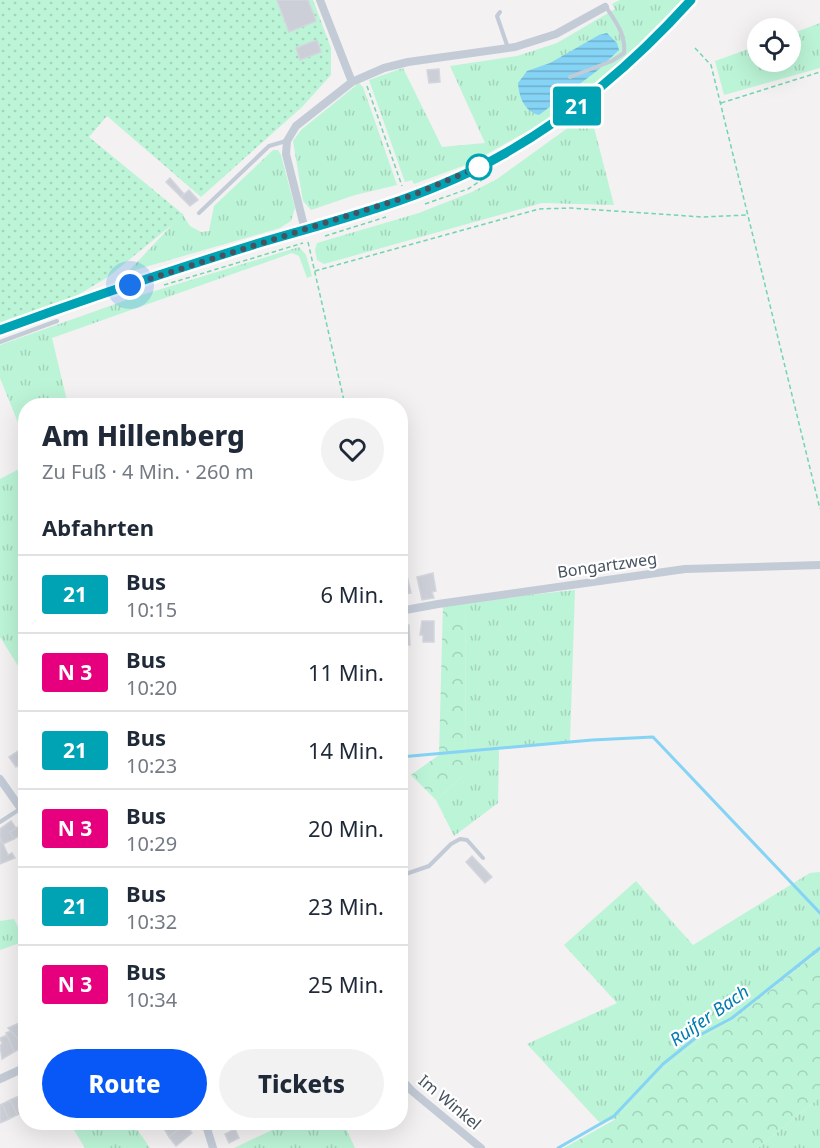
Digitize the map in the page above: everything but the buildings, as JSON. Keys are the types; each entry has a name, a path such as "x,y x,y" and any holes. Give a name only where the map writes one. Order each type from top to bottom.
{"main road":[{"path":"0,330 59,308 306,235 475,170 546,128 586,100 629,65 691,0"}],"street":[{"path":"320,0 352,82"},
{"path":"306,235 286,154 287,141 296,126 352,82 384,68 408,62 508,49 556,34 605,7"},
{"name":"Bongartzweg","path":"408,610 685,569 820,566"},
{"path":"0,779 3,790 18,807"},
{"path":"0,1079 18,1071"},
{"name":"Im Winkel","path":"408,1087 481,1148"},
{"path":"207,1130 213,1148"}],"lane":[{"path":"570,77 612,61 624,53 625,40 617,23 605,7"},
{"path":"500,12 496,16 508,49"},
{"path":"199,213 269,146 287,141"},
{"path":"0,342 57,321"},
{"path":"0,822 18,815"},
{"path":"408,873 429,866 451,844 460,839 467,840 483,858"}],"path":[{"path":"695,48 711,65 820,509"},
{"path":"720,104 820,72"},
{"path":"363,76 402,187 409,185 413,195"},
{"path":"315,271 539,208 702,217 748,215"},
{"path":"155,288 306,235 343,398"}],"green space":[{"path":"0,0 313,0 331,48 331,75 302,107 201,197 107,116 89,137 184,215 108,277 66,302 0,332"},
{"path":"620,0 682,0 625,58 542,123 471,163 414,184 412,180 405,182 369,80 403,68 442,147 485,143 450,66 517,56 557,43 615,9 612,4"},
{"path":"820,23 820,68 724,95 715,61 747,50 747,72 801,72 801,30"},
{"path":"359,83 363,87 397,185 355,195 311,210 303,201 293,141 301,130"},
{"path":"590,112 614,205 542,203 324,264 317,260 315,250 317,243 419,213 472,192 497,179"},
{"path":"273,150 278,150 281,155 295,208 291,221 280,228 128,272 182,214 190,226 201,232 209,231 214,206"},
{"path":"299,247 306,255 312,276 307,278 299,256 292,253 52,338 66,398 18,398 18,423 0,378 0,345 135,297"},
{"path":"18,470 18,666 0,637 0,479"},
{"path":"575,590 570,742 499,749 498,803 454,836 436,800 466,773 465,602"},
{"path":"465,602 466,773 436,800 411,775 439,755 443,605"},
{"path":"820,872 820,951 734,1019 699,1040 666,1067 616,1119 599,1122 527,1044 617,1003 564,945 636,881 693,945 810,873"},
{"path":"14,919 18,927 18,944 0,950 0,921"},
{"path":"820,951 820,1097 758,1148 564,1148 616,1119 666,1067 699,1040 734,1019"},
{"path":"820,1097 820,1148 758,1148"},
{"path":"74,1130 138,1130 150,1148 85,1148"},
{"path":"272,1130 347,1130 355,1148 234,1148"}],"water":[{"path":"607,33 617,43 619,50 598,70 539,115 526,107 521,98 518,83 527,71 550,63 599,35"}],"waterway":[{"path":"408,756 653,737 820,913"},
{"name":"Ruifer Bach","path":"558,1148 614,1116 663,1064 698,1036 732,1018 820,948"}],"bus line":[{"name":"21","path":"0,330 211,258 413,195 475,170 546,128 586,100 629,65 691,0"}],"route":[{"path":"130,285 413,195 479,167"}]}
